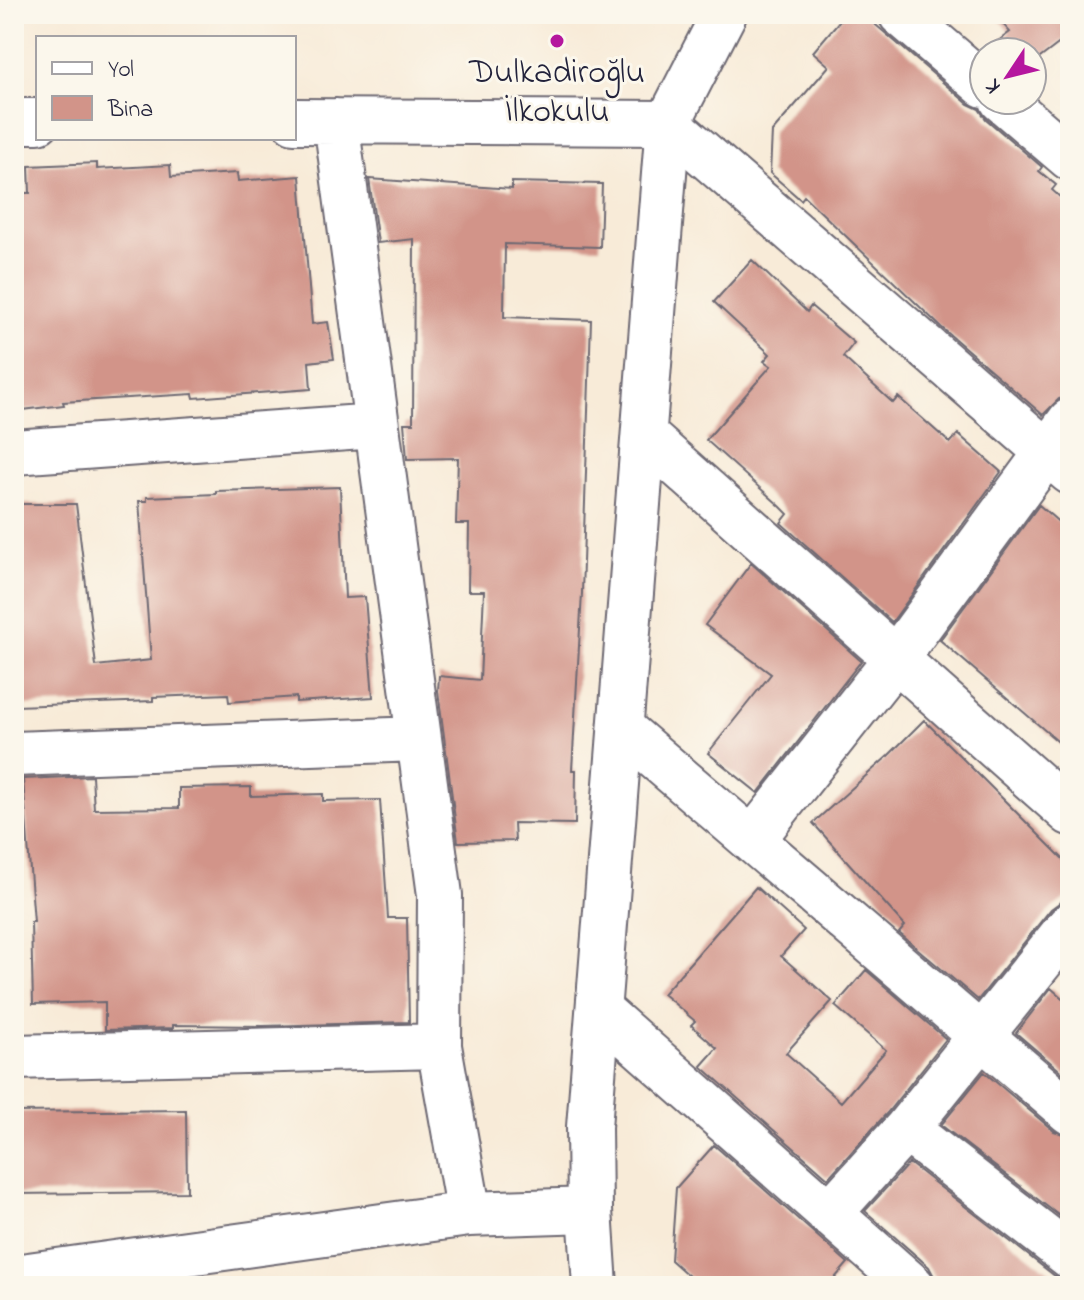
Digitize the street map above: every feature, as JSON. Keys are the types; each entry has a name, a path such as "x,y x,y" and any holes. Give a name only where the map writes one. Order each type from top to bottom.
{"street":[{"path":"595,1286 589,1127 668,123 724,14"},
{"path":"901,14 968,71"},
{"path":"1021,116 1070,158"},
{"path":"14,121 36,121"},
{"path":"469,1214 439,1046 440,895 376,426 315,121 668,123 1062,448 753,839"},
{"path":"14,452 376,426"},
{"path":"645,436 1070,813"},
{"path":"621,728 1070,1112"},
{"path":"14,754 418,739"},
{"path":"829,1214 982,1038 1070,925"},
{"path":"599,1010 912,1286"},
{"path":"14,1057 439,1046"},
{"path":"906,1129 1070,1256"},
{"path":"14,1277 469,1214 590,1210"}],"building":[{"path":"845,14 863,14 968,104 968,116 984,116 1042,167 1039,171 1056,185 1052,190 1070,206 1070,396 1059,399 1043,415 941,327 804,196 801,200 770,173 772,132 829,66 813,52"},
{"path":"994,14 1070,14 1070,35 1048,52 1048,36 1005,36 1010,32"},
{"path":"97,163 97,169 170,165 171,177 237,173 238,181 300,176 312,324 328,322 334,359 309,362 311,389 194,398 193,394 63,402 64,405 14,411 14,193 30,193 29,166"},
{"path":"369,179 512,189 512,182 602,184 600,247 505,244 504,317 591,320 582,593 572,770 576,770 575,824 514,823 515,841 458,842 438,691 439,676 480,680 484,591 468,591 469,524 456,524 458,458 407,459 404,423 413,423 414,239 378,243"},
{"path":"752,260 807,312 811,306 854,343 843,357 893,403 898,397 950,443 958,434 1001,472 892,622 781,523 788,514 706,440 771,366 764,361 770,354 714,302"},
{"path":"340,487 345,598 365,597 373,697 296,702 296,697 229,702 228,694 153,697 153,701 16,706 14,504 76,504 96,666 151,660 139,501 147,501 147,497 216,494 216,491"},
{"path":"1039,505 1070,532 1070,752 940,640"},
{"path":"751,563 861,661 758,793 708,753 771,674 705,625"},
{"path":"924,720 1070,866 1070,895 1051,909 978,1000 899,933 905,926 813,823"},
{"path":"92,776 94,809 179,808 179,788 251,787 251,796 323,794 323,801 380,800 388,918 407,918 409,1022 173,1025 173,1028 105,1030 105,1002 33,1004 31,922 34,922 23,779"},
{"path":"756,887 804,930 781,956 832,1001 786,1053 841,1102 886,1050 835,1006 866,970 946,1039 887,1113 828,1178 701,1066 717,1048 691,1025 695,1021 663,994"},
{"path":"1051,988 1070,1005 1070,1079 1016,1033"},
{"path":"984,1072 1054,1131 1070,1136 1070,1224 941,1125"},
{"path":"186,1110 187,1192 15,1194 14,1112"},
{"path":"714,1145 848,1263 828,1286 700,1286 671,1260 676,1188"},
{"path":"909,1163 1055,1276 1065,1280 1060,1286 943,1286 929,1267 865,1211"}],"place":[{"name":"Dulkadiroğlu İlkokulu","path":"557,41"}]}
